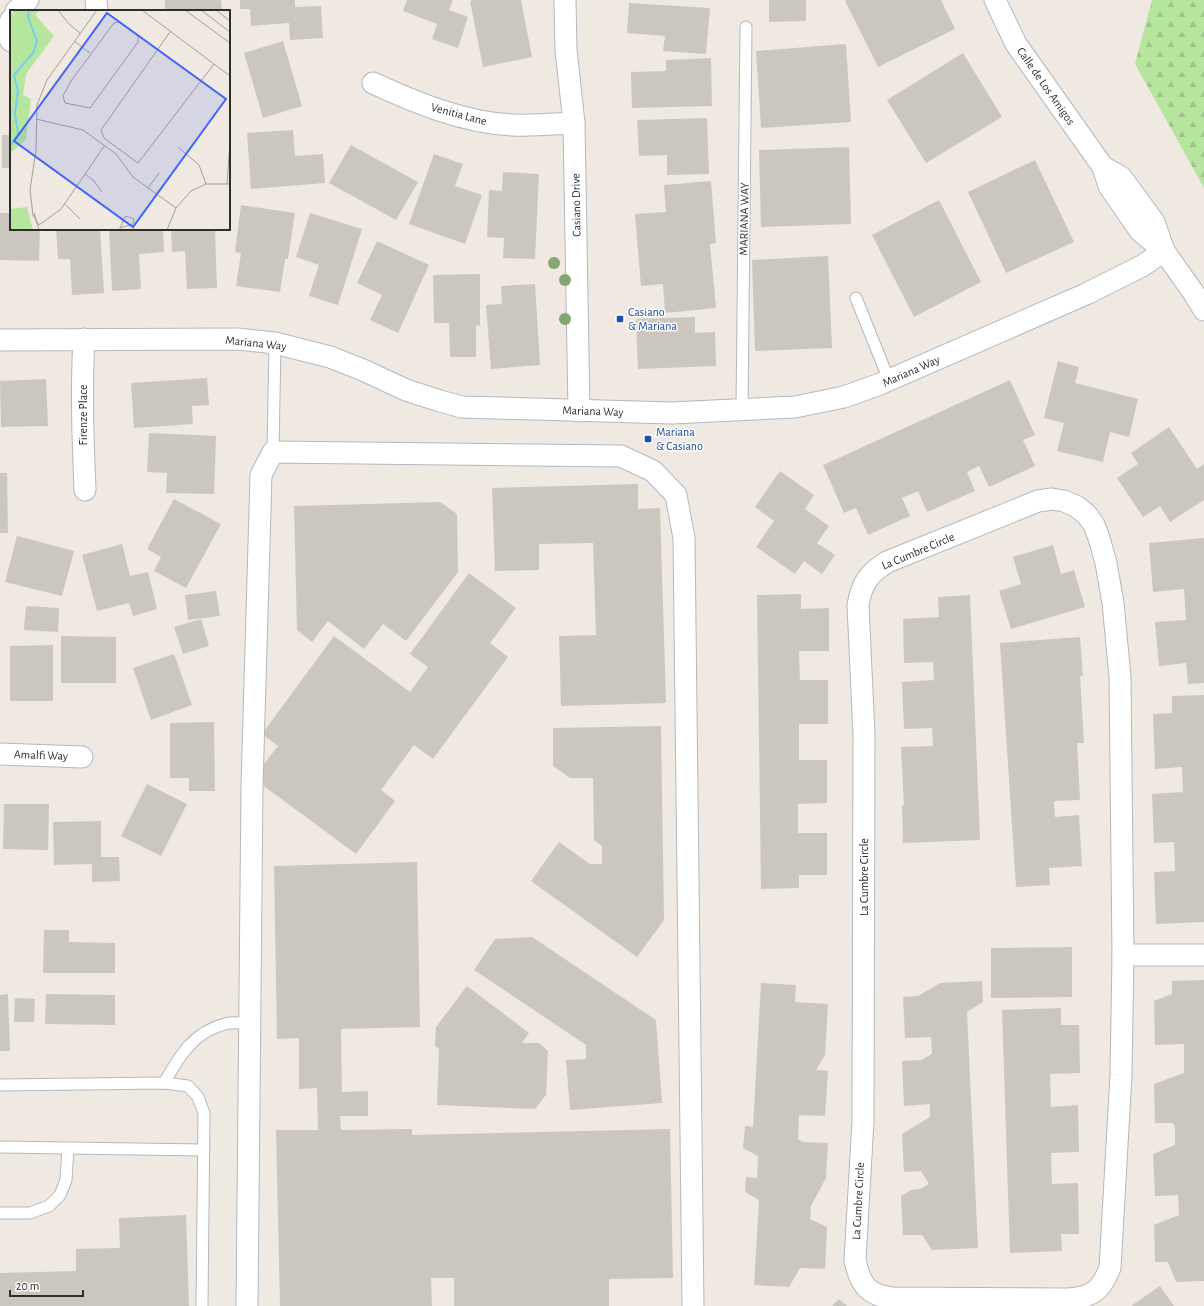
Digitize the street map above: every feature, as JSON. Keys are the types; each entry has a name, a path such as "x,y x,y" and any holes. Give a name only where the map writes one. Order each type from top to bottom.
{"street":[{"path":"17,10 28,0"},
{"path":"96,0 97,10"},
{"name":"Casiano Drive","path":"565,0 566,50 574,122 579,411"},
{"name":"Calle de Los Amigos","path":"995,0 1016,44 1103,167 1121,177 1154,222 1164,251 1194,292 1204,310"},
{"path":"10,22 10,39"},
{"name":"Venitia Lane","path":"373,83 417,103 481,122 514,126 574,122"},
{"name":"Mariana Way","path":"0,340 238,339 275,342 330,357 363,370 406,390 462,407 672,413 795,407 844,397 889,380 1086,294 1142,266 1164,251"},
{"name":"Firenze Place","path":"84,339 83,432 85,490"},
{"path":"247,1306 252,786 261,475 273,452 621,456 653,471 676,495 684,538 693,1306"},
{"name":"La Cumbre Circle","path":"1052,499 1064,501 1076,506 1087,515 1094,525 1106,563 1113,603 1120,677 1123,955 1121,1075 1110,1268 1105,1281 1095,1291 1083,1298 1069,1299 892,1298 876,1294 865,1286 858,1274 855,1260 863,1105 864,735 858,604 861,591 867,579 876,569 887,562 1038,501 1052,499"},
{"name":"Amalfi Way","path":"0,754 82,757"},
{"path":"1123,955 1204,955"}],"lane":[{"name":"MARIANA WAY","path":"742,410 746,27"},
{"path":"856,298 889,380"},
{"path":"273,452 275,342"},
{"path":"164,1083 176,1061 190,1044 206,1030 226,1024 250,1023"},
{"path":"0,1085 164,1083 188,1086 198,1097 204,1113 202,1306"},
{"path":"0,1147 204,1150"},
{"path":"0,1213 30,1213 49,1206 60,1195 66,1180 68,1148"}],"green space":[{"path":"1152,0 1204,0 1204,188 1135,64"}],"building":[{"path":"165,0 221,0 222,10 165,10"},
{"path":"240,0 295,0 295,7 321,6 323,38 290,40 289,23 251,26 250,9 240,9"},
{"path":"407,0 453,0 449,10 468,17 458,48 432,39 437,24 403,11"},
{"path":"521,0 532,57 483,67 470,1"},
{"path":"769,0 806,0 806,21 769,22"},
{"path":"941,0 955,29 878,67 845,1"},
{"path":"629,3 710,8 706,54 663,51 665,36 627,33"},
{"path":"283,41 302,106 263,118 244,53"},
{"path":"846,44 851,122 761,128 756,51"},
{"path":"963,53 1002,117 926,163 887,100"},
{"path":"711,58 712,106 632,108 631,72 666,71 666,60"},
{"path":"707,118 709,174 667,175 667,155 639,156 637,120"},
{"path":"293,130 295,156 323,154 325,183 251,189 247,133"},
{"path":"2,135 10,135 10,168 2,168"},
{"path":"351,145 418,182 396,220 329,183"},
{"path":"849,147 851,224 761,227 759,150"},
{"path":"434,154 463,164 455,186 482,195 465,244 409,224"},
{"path":"1035,160 1074,242 1006,273 968,192"},
{"path":"503,172 539,174 535,259 503,258 504,238 487,237 489,190 502,191"},
{"path":"711,181 716,243 710,244 716,308 665,313 663,284 641,286 635,214 666,212 664,185"},
{"path":"939,200 981,282 914,317 872,235"},
{"path":"241,205 295,213 288,259 285,259 280,292 236,286 241,253 235,252"},
{"path":"0,213 10,213 10,230 40,230 39,261 0,260"},
{"path":"310,213 362,229 338,305 309,296 319,265 296,257"},
{"path":"56,230 100,230 104,293 72,295 70,259 58,259"},
{"path":"109,230 163,230 164,252 139,254 141,289 112,291"},
{"path":"171,230 215,230 217,288 187,289 185,251 172,252"},
{"path":"377,241 429,265 398,333 370,320 382,295 357,283"},
{"path":"828,256 832,348 755,351 752,260"},
{"path":"480,274 480,325 476,326 476,357 450,357 449,323 434,323 433,275"},
{"path":"535,284 540,365 491,369 486,305 502,304 501,286"},
{"path":"695,317 695,333 715,332 716,366 638,369 636,319"},
{"path":"1058,361 1079,367 1075,383 1138,399 1129,437 1110,432 1103,462 1057,451 1064,423 1044,418"},
{"path":"207,378 209,405 192,406 193,424 134,428 131,383"},
{"path":"46,379 48,426 1,427 0,381"},
{"path":"1010,380 1035,435 1023,440 1035,466 989,487 979,466 967,472 975,491 927,512 918,491 902,498 910,516 868,535 856,508 844,513 823,465"},
{"path":"1169,427 1197,469 1204,464 1204,500 1170,522 1160,506 1143,517 1117,478 1138,464 1131,453"},
{"path":"149,433 216,436 214,494 166,493 167,473 147,472"},
{"path":"780,471 814,495 805,509 829,526 817,543 835,555 822,574 804,561 795,574 756,547 774,521 755,507"},
{"path":"0,473 7,473 8,533 0,533"},
{"path":"638,484 638,509 660,508 666,703 561,706 559,636 596,635 593,543 539,544 539,570 495,571 492,488"},
{"path":"174,499 221,524 186,588 154,571 161,557 147,549"},
{"path":"440,502 457,514 458,572 406,641 383,624 364,649 328,621 312,642 297,630 294,506"},
{"path":"17,536 74,551 62,596 5,582"},
{"path":"1204,538 1204,683 1188,684 1186,663 1159,666 1155,622 1186,620 1184,589 1153,592 1149,543"},
{"path":"122,544 130,576 148,572 157,609 133,616 129,603 97,611 82,555"},
{"path":"1053,545 1061,574 1074,570 1085,607 1011,629 999,591 1021,584 1013,557"},
{"path":"469,573 516,608 490,643 508,657 433,759 414,745 381,790 395,801 356,854 253,778 278,746 262,734 334,636 410,692 428,667 410,654"},
{"path":"216,591 220,616 188,620 185,595"},
{"path":"801,594 801,609 829,608 829,651 799,651 800,680 828,680 828,724 799,724 799,760 827,760 827,803 798,804 798,833 827,833 827,875 799,875 799,888 761,889 757,595"},
{"path":"970,595 980,840 903,843 902,805 904,805 901,747 933,746 932,728 904,729 902,682 934,680 933,662 904,663 903,619 939,617 938,597"},
{"path":"26,606 59,608 58,632 24,630"},
{"path":"201,619 209,646 183,654 174,627"},
{"path":"61,636 116,637 116,683 61,683"},
{"path":"1080,637 1083,676 1080,676 1084,743 1077,743 1080,800 1054,801 1055,817 1079,815 1082,866 1049,868 1050,885 1016,887 1000,643"},
{"path":"53,645 53,701 10,701 10,646"},
{"path":"174,654 192,705 151,720 133,668"},
{"path":"1204,695 1204,922 1156,924 1154,872 1175,871 1174,842 1154,843 1152,794 1183,792 1182,767 1155,769 1153,714 1172,713 1172,696"},
{"path":"214,722 215,791 189,791 189,778 170,778 170,723"},
{"path":"661,726 664,920 637,957 531,881 559,842 590,864 602,864 602,846 594,840 593,778 570,778 553,766 553,728"},
{"path":"147,784 187,804 161,856 121,836"},
{"path":"4,804 49,804 48,850 3,849"},
{"path":"101,821 101,857 119,857 120,881 92,882 92,864 54,865 53,822"},
{"path":"417,862 420,1027 341,1029 342,1092 368,1091 368,1116 340,1116 341,1130 412,1129 412,1135 670,1129 673,1278 609,1279 609,1306 454,1306 454,1278 431,1278 432,1306 280,1306 276,1130 318,1130 317,1088 299,1089 299,1038 277,1039 274,866"},
{"path":"44,930 69,930 69,942 115,943 115,973 43,973"},
{"path":"532,937 656,1020 662,1103 570,1110 566,1060 586,1059 586,1045 474,970 495,939"},
{"path":"1072,947 1072,997 991,998 991,948"},
{"path":"1204,980 1204,1281 1176,1282 1168,1262 1155,1262 1154,1225 1179,1215 1178,1195 1155,1196 1153,1154 1175,1145 1175,1128 1173,1123 1155,1123 1154,1084 1184,1073 1184,1044 1155,1045 1154,1001 1172,994 1172,981"},
{"path":"982,981 983,1002 967,1012 978,1248 932,1250 922,1235 903,1235 901,1196 911,1190 920,1189 929,1184 921,1171 904,1172 902,1134 930,1117 930,1104 904,1106 902,1061 921,1060 932,1054 931,1037 905,1038 903,997 918,996 940,983"},
{"path":"761,983 796,985 795,1002 828,1004 825,1055 816,1070 828,1071 825,1116 799,1115 798,1139 803,1142 828,1143 826,1178 811,1206 810,1219 827,1227 825,1269 800,1268 789,1287 754,1285 759,1200 745,1192 746,1177 757,1178 758,1156 743,1148 745,1126 753,1127"},
{"path":"467,986 529,1033 522,1043 539,1043 548,1051 546,1095 535,1109 437,1105 439,1049 435,1046 436,1027"},
{"path":"8,994 10,1051 0,1051 0,995"},
{"path":"46,994 115,995 115,1025 45,1024"},
{"path":"15,998 35,999 34,1022 14,1022"},
{"path":"1061,1008 1061,1025 1079,1025 1080,1073 1050,1074 1051,1107 1078,1105 1079,1152 1051,1153 1052,1184 1078,1183 1079,1234 1061,1234 1062,1251 1010,1253 1002,1010"},
{"path":"186,1215 189,1306 0,1306 0,1273 76,1271 76,1249 120,1248 119,1218"},
{"path":"1160,1286 1174,1306 1131,1306"},
{"path":"839,1299 847,1306 832,1306"}],"place":[{"name":"Casiano & Mariana","path":"620,319"},
{"name":"Mariana & Casiano","path":"648,439"}]}
